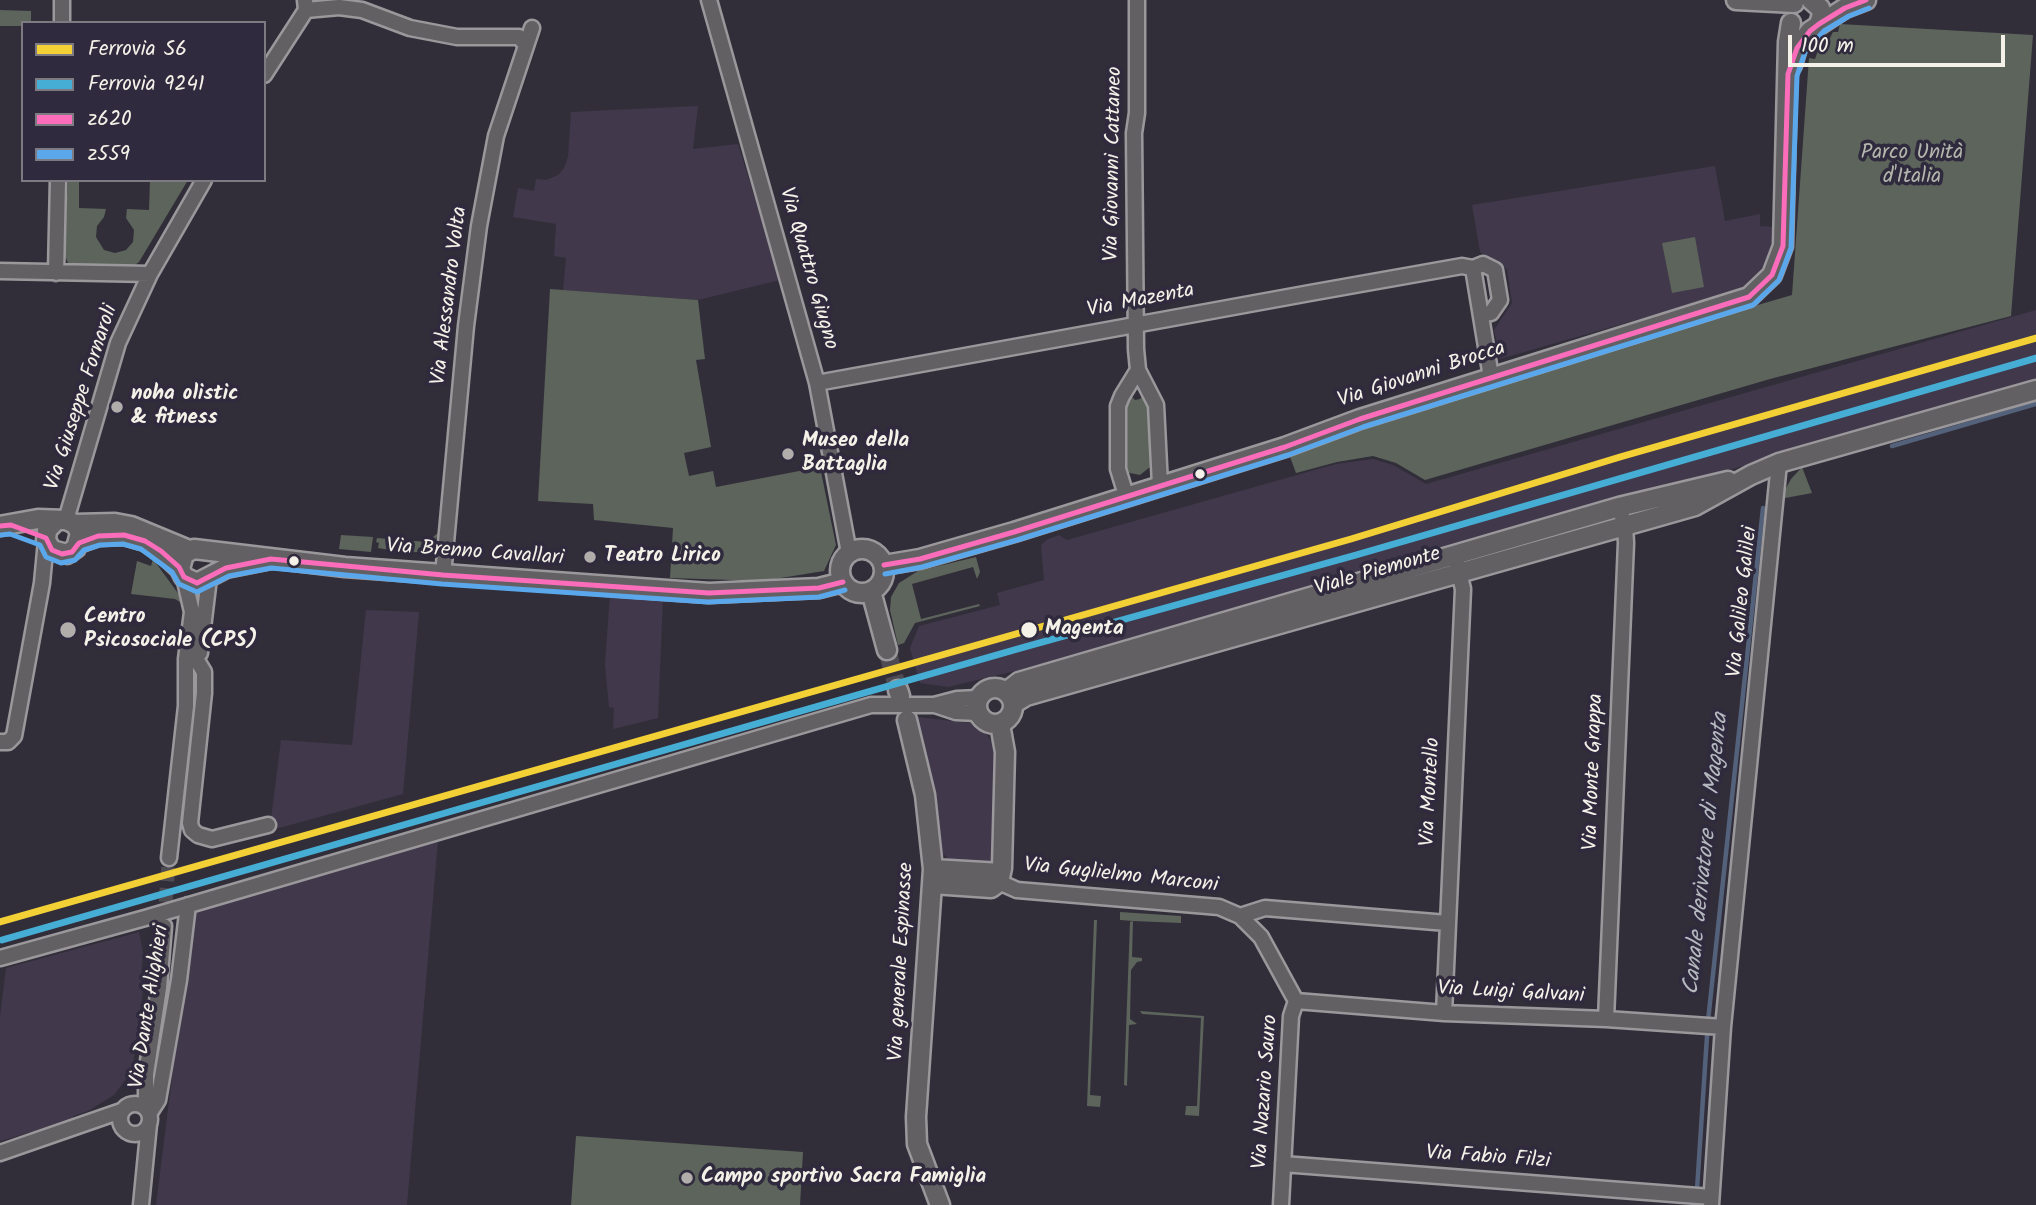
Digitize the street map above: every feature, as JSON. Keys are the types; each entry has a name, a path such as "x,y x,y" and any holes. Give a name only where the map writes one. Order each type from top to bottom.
{"street":[{"path":"62,0 62,21"},
{"name":"Via Quattro Giugno","path":"709,0 817,383 849,553"},
{"name":"Via Giovanni Cattaneo","path":"1137,0 1137,113 1134,133 1135,325 1138,370 1156,405 1160,485"},
{"path":"1736,0 1820,8 1822,14 1815,28"},
{"path":"1802,6 1799,31 1815,28 1845,8 1866,0"},
{"path":"266,72 305,5 362,10 410,28 457,37 519,37 525,44"},
{"name":"Via Giovanni Brocca","path":"884,565 920,559 979,543 1262,454 1491,377 1749,297 1772,275 1783,246 1788,74 1802,6"},
{"name":"Via Alessandro Volta","path":"443,575 466,326 479,226 496,136 532,28"},
{"name":"Via Giovanni Brocca","path":"1788,74 1797,48 1815,28"},
{"path":"56,273 58,182"},
{"name":"Via Giuseppe Fornaroli","path":"66,521 118,343 150,274 203,182"},
{"path":"1482,315 1491,313 1500,300 1495,270 1483,264 1474,268 1491,377"},
{"name":"Via Mazenta","path":"817,383 1417,274 1462,267 1474,268"},
{"path":"0,271 150,274"},
{"path":"1126,495 1118,469 1118,406 1138,370"},
{"name":"Viale Piemonte","path":"1009,698 1026,696 1695,506 1779,463 2036,390"},
{"name":"Via Galileo Galilei","path":"1704,1199 1713,1026 1779,463"},
{"name":"Viale Piemonte","path":"1009,698 1019,682 1619,508 1751,475"},
{"path":"1619,508 1625,526"},
{"name":"Via Brenno Cavallari","path":"5,526 38,519 115,523 131,526 195,550 271,559 443,575 709,593 819,588 843,582"},
{"path":"6,741 14,736 42,583 47,530 66,521 80,533 79,544"},
{"path":"5,526 46,539 52,550 62,554 72,552 79,544 98,536 124,535 145,541 161,551 182,573 197,583 211,576"},
{"name":"Via Monte Grappa","path":"1606,1019 1625,526"},
{"path":"856,549 870,550 877,554 884,565 883,580 871,591 853,591 843,582 841,566 849,553 856,549"},
{"path":"169,858 186,706 186,659 192,612 191,597 182,573 182,558 195,550 212,557 214,566 198,661 186,706"},
{"name":"Via Montello","path":"1444,1013 1463,589 1455,555"},
{"name":"Via Brenno Cavallari","path":"211,576 238,564 271,559"},
{"path":"871,591 887,650"},
{"path":"190,631 193,637 193,654 204,672 190,823 192,830 212,839 268,825"},
{"path":"0,958 871,705 934,705 957,699 978,706 985,722 1000,724 1010,716 1009,698 990,689 978,706"},
{"name":"Via generale Espinasse","path":"907,720 925,795 933,876 917,1144 940,1205"},
{"path":"1000,724 1005,752 1000,878"},
{"name":"Via Guglielmo Marconi","path":"933,876 1000,878 1017,890 1219,906 1240,916 1265,908 1447,923"},
{"name":"Via Dante Alighieri","path":"148,1115 159,1100 179,980 188,905"},
{"name":"Via Nazario Sauro","path":"1240,916 1261,937 1296,1001 1291,1016 1281,1205"},
{"name":"Via Dante Alighieri","path":"141,1205 148,1155 146,1074 159,988 164,926"},
{"name":"Via Luigi Galvani","path":"1296,1001 1444,1013 1713,1026"},
{"name":"Via Dante Alighieri","path":"126,1131 119,1121 124,1108 146,1074"},
{"name":"Via Dante Alighieri","path":"124,1108 134,1103 148,1115"},
{"path":"0,1153 83,1126 124,1108"},
{"path":"83,1126 138,1134 148,1115"},
{"path":"126,1131 148,1155"},
{"name":"Via Fabio Filzi","path":"1283,1164 1704,1199"}],"shaded area":[{"path":"698,106 693,149 738,144 780,280 698,300 563,290 566,258 554,256 556,224 513,217 518,188 534,191 536,179 546,180 558,175 564,168 568,157 571,112"},
{"path":"1715,166 1725,221 1760,214 1760,226 1777,227 1771,257 1751,283 1737,291 1500,359 1494,330 1512,303 1507,269 1480,252 1472,205"},
{"path":"2036,310 2036,382 1334,583 1019,670 948,687 920,683 910,648 919,626 1000,605 997,593 1044,580 1041,545 1059,535 1067,540 1336,464 1373,459 1393,465 1426,484"},
{"path":"610,594 663,598 658,718 613,729 614,708 609,707 605,664"},
{"path":"366,610 419,612 403,794 272,830 281,740 352,745"},
{"path":"916,717 971,723 982,728 992,742 997,754 997,853 991,861 982,865 954,863 943,854 936,796"},
{"path":"438,840 407,1205 156,1205 193,910"},
{"path":"139,932 143,953 141,982 144,983 133,1067 124,1082 114,1095 88,1111 73,1116 73,1120 0,1141 0,1017 6,968"}],"green space":[{"path":"0,10 31,11 31,21 21,21 21,26 0,26"},
{"name":"Parco Unità d'Italia","path":"1840,24 2033,35 2011,316 1770,379 1425,480 1396,463 1373,456 1296,473 1289,454 1662,333 1792,295 1809,58 1815,59 1820,45 1825,48 1833,32 1838,32"},
{"path":"68,182 79,182 79,208 106,209 97,226 96,237 104,250 115,253 126,250 133,242 134,230 126,218 127,209 149,210 150,182 187,182 139,262 132,267 72,266 64,253"},
{"path":"1695,237 1704,287 1672,293 1662,243"},
{"path":"550,289 698,300 705,359 696,360 711,447 684,453 689,476 713,471 716,487 820,467 836,545 824,571 762,581 670,578 673,528 594,520 593,504 538,501"},
{"path":"1132,397 1135,400 1142,397 1149,404 1150,467 1140,475 1130,473 1124,468 1124,407"},
{"path":"1802,467 1812,493 1780,499 1791,479"},
{"path":"439,532 433,546 417,552 390,553 390,550 378,548 379,543 376,542 377,538 427,542"},
{"path":"341,535 373,537 371,552 339,549"},
{"path":"976,557 980,572 977,579 973,567 912,584 921,619 979,604 980,606 915,623 904,643 898,645 890,610 891,597 899,583 918,571"},
{"path":"153,559 185,605 175,599 131,594 137,561 151,566"},
{"path":"1120,912 1181,916 1181,923 1120,920"},
{"path":"1094,920 1097,920 1090,1095 1101,1096 1100,1107 1087,1106"},
{"path":"1133,921 1132,957 1142,958 1142,961 1137,962 1131,970 1130,1019 1137,1024 1129,1025 1127,1086 1124,1085 1130,922"},
{"path":"1140,1011 1204,1016 1199,1116 1185,1115 1186,1106 1197,1106 1201,1018 1142,1014"},
{"name":"Campo sportivo Sacra Famiglia","path":"576,1136 803,1152 800,1205 571,1205"}],"waterway":[{"name":"Canale derivatore di Magenta","path":"1892,446 2036,404"},
{"name":"Canale derivatore di Magenta","path":"1696,1205 1708,1021 1763,508"}],"tunnel":[{"path":"887,650 898,690"},
{"path":"164,923 169,858"}],"rail line":[{"name":"S6","path":"0,922 1351,539 1620,457 2036,338"},
{"name":"9241","path":"2,940 1021,648 1356,555 2036,358"}],"transit line":[{"name":"z620","path":"884,565 920,559 1014,532 1285,447 1360,419 1749,297 1772,275 1783,246 1788,74 1797,48 1819,24 1845,8 1866,0"},
{"name":"z559","path":"885,574 922,567 1017,540 1288,455 1363,427 1753,305 1779,280 1791,248 1797,76 1805,52 1824,31 1869,8"},
{"name":"z620","path":"0,526 11,525 46,538 52,550 62,554 72,552 79,543 98,536 124,535 145,541 179,567 184,577 197,583 226,568 271,559 443,575 709,593 819,588 843,582"},
{"name":"z559","path":"1,535 10,534 40,545 46,557 61,563 75,560 84,550 100,545 123,544 141,549 172,572 179,584 197,592 229,576 271,568 442,584 708,602 819,597 845,590"}],"place":[{"name":"noha olistic & fitness","path":"117,407"},
{"name":"Museo della Battaglia","path":"788,454"},
{"name":"Teatro Lirico","path":"590,557"},
{"name":"Centro Psicosociale (CPS)","path":"68,630"},
{"name":"Magenta","path":"1029,630"},
{"name":"Campo sportivo Sacra Famiglia","path":"687,1178"}]}
